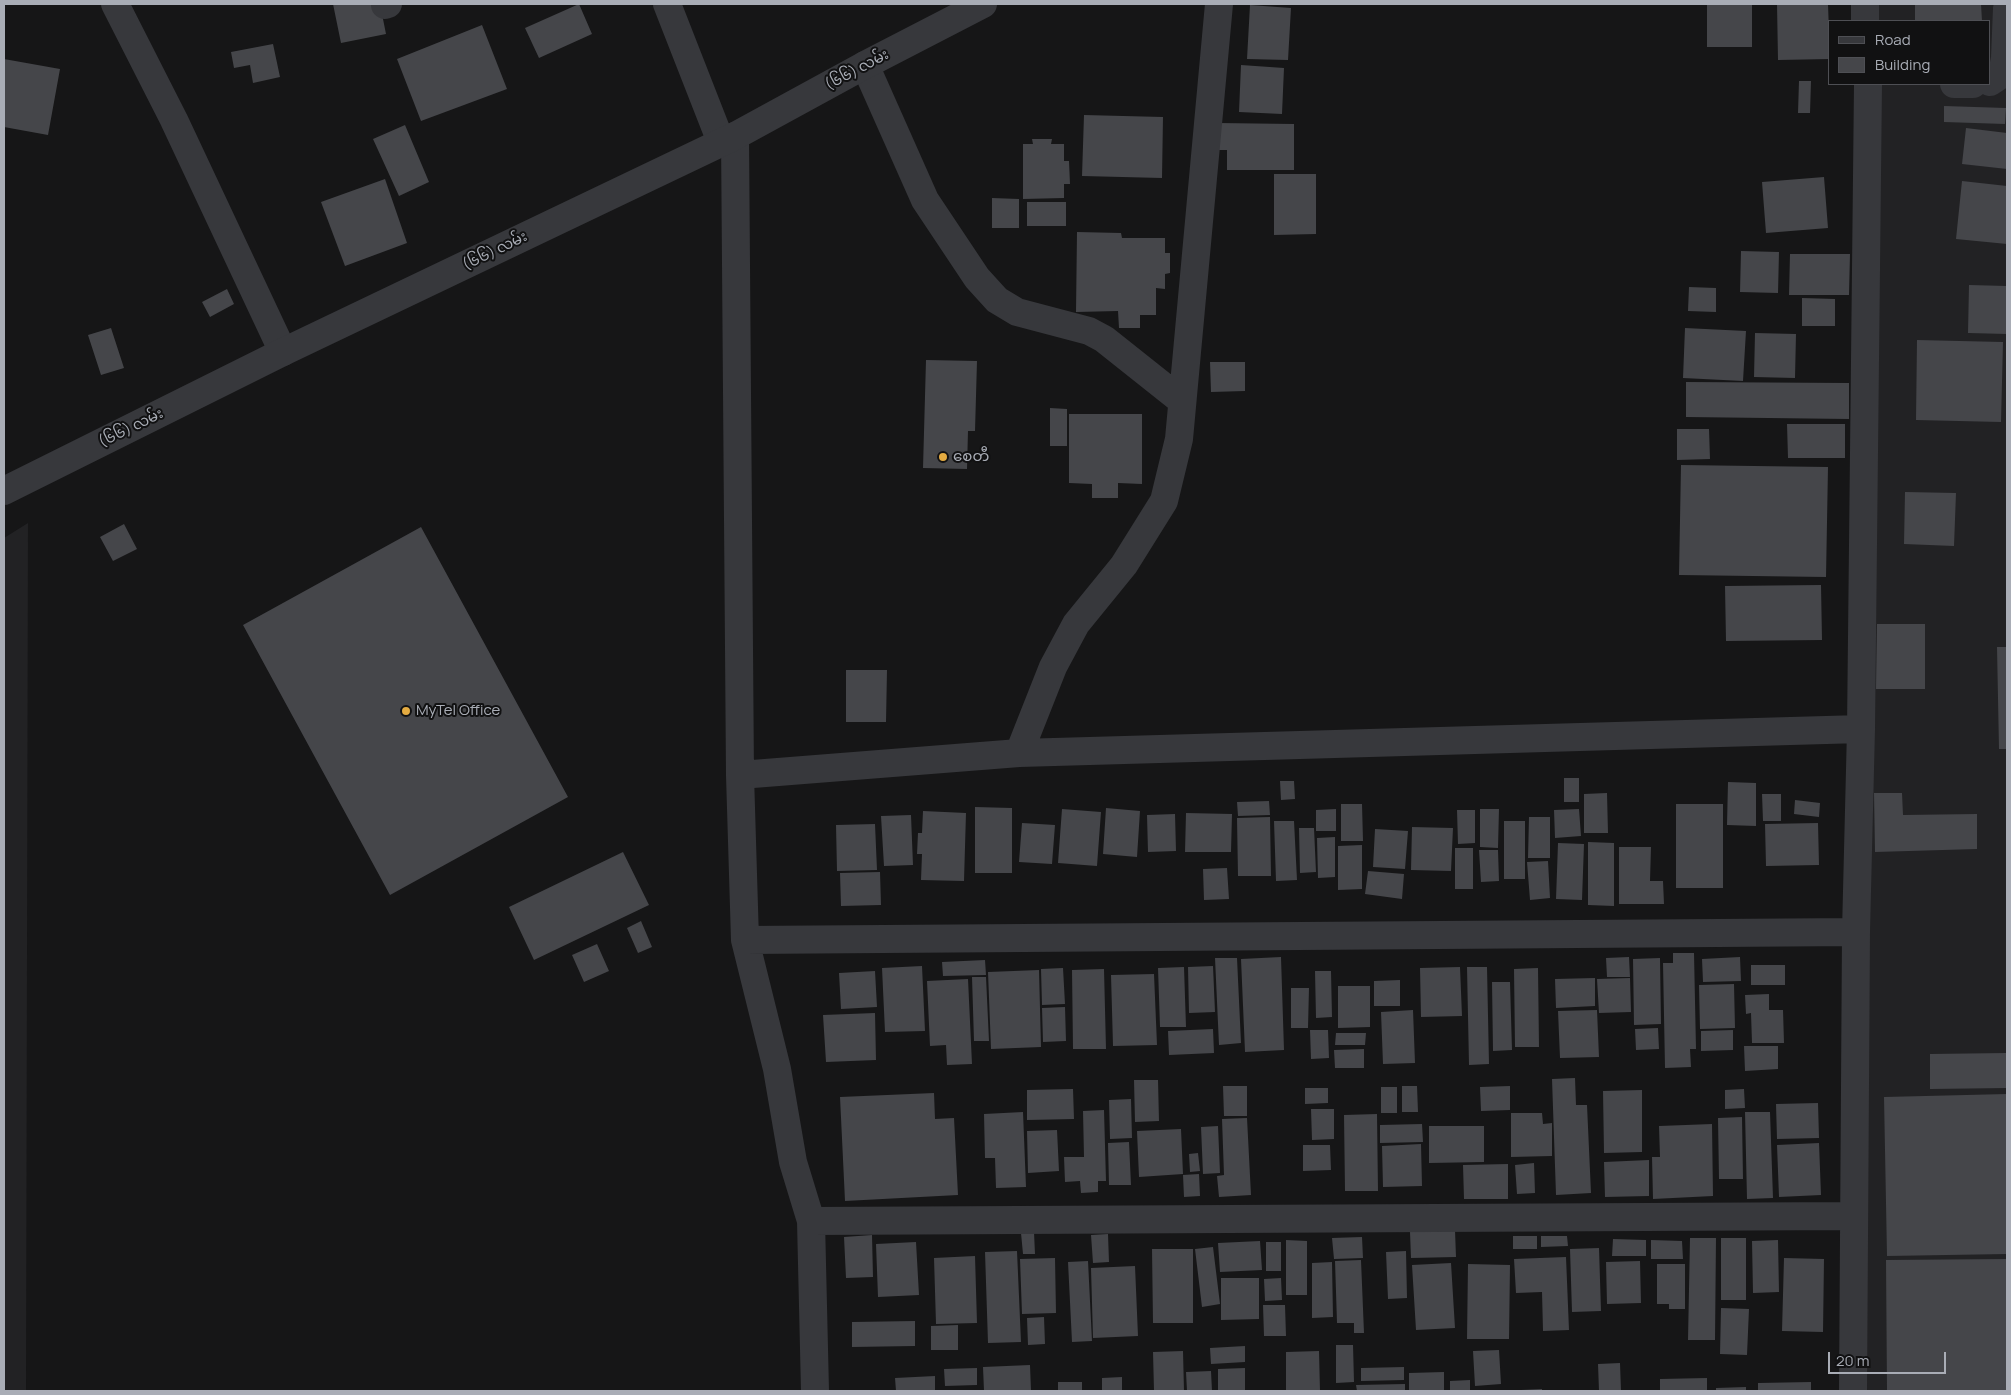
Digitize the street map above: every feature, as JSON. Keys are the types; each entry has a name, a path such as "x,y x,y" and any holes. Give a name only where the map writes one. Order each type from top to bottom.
{"street":[{"path":"115,4 174,120 283,352"},
{"path":"667,4 728,139 745,940 776,1069 793,1162 811,1221 815,1391"},
{"name":"(၆၆) လမ်း","path":"4,491 283,352 728,139 983,4"},
{"path":"1019,753 1053,667 1076,624 1124,565 1164,501 1179,439 1219,4"},
{"path":"1865,4 1866,20"},
{"path":"1991,81 2002,74 2005,58 2007,8"},
{"path":"865,65 925,200 978,278 997,300 1017,312 1089,331 1104,339 1182,401"},
{"path":"1853,1391 1856,932 1861,729 1868,85"},
{"path":"740,774 1019,753 1861,729"},
{"path":"745,940 1856,932"},
{"path":"811,1221 1853,1216"}],"shaded area":[{"path":"1855,4 2007,4 2007,1391 1864,1391 1856,85 1991,85 1991,20 1855,20"},
{"path":"28,523 26,1391 4,1391 4,538"}],"building":[{"path":"333,4 380,4 386,34 341,43"},
{"path":"579,4 592,34 539,58 525,28"},
{"path":"1707,4 1752,4 1752,47 1707,47"},
{"path":"1777,4 1828,4 1828,59 1778,60"},
{"path":"1915,4 1981,4 1982,20 1915,20"},
{"path":"1250,5 1291,8 1288,60 1247,59"},
{"path":"482,25 507,89 421,121 397,59"},
{"path":"273,44 280,77 253,83 250,65 234,68 231,52"},
{"path":"4,59 60,69 48,135 4,127"},
{"path":"1241,65 1284,68 1282,114 1239,112"},
{"path":"1799,81 1811,81 1810,113 1798,113"},
{"path":"1944,106 2006,108 2005,124 1944,122"},
{"path":"1084,115 1163,117 1162,178 1082,176"},
{"path":"1218,123 1294,124 1294,170 1227,170 1227,150 1217,150"},
{"path":"405,125 429,182 399,196 373,139"},
{"path":"1966,128 2007,133 2007,169 1962,164"},
{"path":"1032,139 1052,139 1051,144 1064,144 1064,161 1069,161 1070,184 1064,184 1064,198 1023,199 1023,144 1033,144"},
{"path":"1274,174 1316,174 1316,234 1274,235"},
{"path":"1824,177 1828,228 1766,233 1762,182"},
{"path":"385,179 407,243 345,266 321,202"},
{"path":"1962,181 2007,186 2007,244 1956,239"},
{"path":"992,198 1019,199 1019,228 992,228"},
{"path":"1027,202 1066,202 1066,226 1027,226"},
{"path":"1077,232 1121,233 1122,238 1165,238 1165,253 1170,253 1170,273 1165,274 1165,289 1156,288 1156,315 1140,315 1140,328 1119,328 1118,311 1076,312"},
{"path":"1741,251 1779,252 1778,293 1740,292"},
{"path":"1790,254 1850,254 1849,295 1789,295"},
{"path":"1969,285 2007,286 2007,334 1968,333"},
{"path":"1689,287 1716,288 1716,312 1688,311"},
{"path":"227,289 234,304 210,317 202,302"},
{"path":"1802,298 1835,299 1835,326 1802,326"},
{"path":"111,328 124,368 101,375 88,335"},
{"path":"1685,328 1746,331 1743,381 1683,378"},
{"path":"1755,333 1796,334 1795,378 1754,377"},
{"path":"1917,340 2003,342 2001,422 1916,420"},
{"path":"926,360 977,361 975,431 968,431 967,469 923,468"},
{"path":"1210,362 1245,362 1245,391 1211,392"},
{"path":"1686,382 1849,383 1849,419 1686,417"},
{"path":"1050,408 1067,409 1067,446 1050,446"},
{"path":"1069,414 1142,414 1142,484 1118,483 1118,498 1092,498 1092,484 1069,483"},
{"path":"1787,424 1845,424 1845,458 1788,458"},
{"path":"1677,429 1709,429 1710,459 1677,460"},
{"path":"1681,465 1828,467 1826,577 1679,575"},
{"path":"1905,492 1956,493 1954,546 1904,544"},
{"path":"124,524 137,549 113,561 100,537"},
{"name":"MyTel Office","path":"421,527 568,797 390,895 243,625"},
{"path":"1821,585 1822,640 1726,641 1725,586"},
{"path":"1877,624 1925,624 1925,689 1876,689"},
{"path":"1997,647 2007,647 2007,749 1999,749"},
{"path":"846,670 887,670 886,722 846,722"},
{"path":"1564,778 1579,778 1579,802 1564,802"},
{"path":"1280,781 1294,781 1295,799 1281,800"},
{"path":"1728,782 1756,783 1756,826 1727,825"},
{"path":"1607,793 1608,833 1584,833 1584,794"},
{"path":"1874,793 1902,793 1903,815 1977,814 1977,849 1875,852"},
{"path":"1762,794 1781,794 1781,821 1763,821"},
{"path":"1795,800 1820,803 1819,817 1794,814"},
{"path":"1269,801 1270,815 1238,816 1237,802"},
{"path":"1341,804 1362,804 1363,841 1341,841"},
{"path":"1676,804 1723,804 1723,888 1676,888"},
{"path":"975,807 1012,808 1012,873 975,873"},
{"path":"1106,808 1140,811 1137,857 1103,854"},
{"path":"1062,809 1101,812 1097,866 1058,863"},
{"path":"1336,809 1336,831 1316,831 1316,810"},
{"path":"1480,809 1499,809 1498,848 1480,847"},
{"path":"1579,809 1581,836 1555,838 1554,810"},
{"path":"1457,810 1475,810 1475,843 1458,844"},
{"path":"923,811 966,813 964,881 921,880 922,854 917,854 918,833 922,833"},
{"path":"1186,813 1232,814 1231,852 1185,852"},
{"path":"1175,814 1176,851 1148,852 1147,815"},
{"path":"911,815 913,865 884,866 881,816"},
{"path":"1270,817 1271,876 1238,876 1237,818"},
{"path":"1529,817 1550,817 1550,858 1528,858"},
{"path":"1274,821 1294,821 1297,880 1276,881"},
{"path":"1504,821 1525,821 1525,879 1504,879"},
{"path":"1022,823 1055,825 1052,864 1019,862"},
{"path":"1818,823 1819,865 1766,866 1765,824"},
{"path":"875,824 877,870 837,871 836,825"},
{"path":"1412,827 1453,828 1451,871 1411,870"},
{"path":"1299,828 1314,828 1316,872 1300,873"},
{"path":"1375,829 1408,831 1405,869 1373,867"},
{"path":"1335,837 1335,877 1318,878 1317,838"},
{"path":"1588,842 1614,843 1614,906 1588,905"},
{"path":"1558,843 1584,844 1582,900 1556,899"},
{"path":"1362,845 1362,889 1338,890 1338,846"},
{"path":"1619,847 1651,847 1650,881 1663,881 1664,904 1619,904"},
{"path":"1455,848 1473,848 1473,889 1455,889"},
{"path":"1479,850 1498,850 1499,881 1481,882"},
{"path":"623,852 649,905 534,960 509,907"},
{"path":"1548,861 1550,898 1530,900 1527,862"},
{"path":"1227,868 1229,899 1204,900 1203,869"},
{"path":"1368,871 1404,874 1402,899 1365,894"},
{"path":"880,872 881,905 841,906 840,873"},
{"path":"641,921 652,947 638,953 627,928"},
{"path":"597,944 609,971 584,982 572,955"},
{"path":"1673,953 1694,953 1696,1049 1690,1049 1691,1067 1665,1068 1663,963 1673,963"},
{"path":"1281,957 1284,1050 1245,1052 1241,959"},
{"path":"1629,957 1630,977 1607,977 1606,958"},
{"path":"1740,957 1741,981 1703,982 1702,959"},
{"path":"1215,958 1237,958 1241,1043 1219,1045"},
{"path":"1660,958 1661,1024 1634,1025 1633,959"},
{"path":"985,960 986,975 943,976 942,962"},
{"path":"1751,965 1785,965 1785,985 1751,985"},
{"path":"922,966 925,1031 885,1032 882,968"},
{"path":"1213,966 1215,1012 1189,1013 1188,967"},
{"path":"1184,967 1186,1027 1160,1027 1158,968"},
{"path":"1460,967 1462,1016 1421,1017 1420,968"},
{"path":"1467,967 1487,967 1489,1064 1469,1065"},
{"path":"1063,968 1065,1004 1042,1005 1041,969"},
{"path":"1538,968 1539,1047 1515,1047 1514,969"},
{"path":"1104,969 1106,1049 1073,1049 1072,970"},
{"path":"1039,970 1041,1047 991,1049 988,972"},
{"path":"875,971 877,1007 841,1009 839,973"},
{"path":"1315,971 1331,971 1332,1017 1316,1018"},
{"path":"1154,974 1157,1045 1113,1046 1111,975"},
{"path":"972,977 986,977 989,1041 974,1041"},
{"path":"1595,978 1595,1006 1556,1008 1555,979"},
{"path":"1630,978 1631,1012 1599,1013 1597,979"},
{"path":"968,979 972,1064 947,1065 946,1045 930,1046 927,981"},
{"path":"1400,980 1400,1006 1374,1006 1374,981"},
{"path":"1492,982 1510,982 1512,1050 1493,1051"},
{"path":"1734,984 1735,1028 1700,1029 1699,985"},
{"path":"1338,986 1370,986 1370,1027 1338,1028"},
{"path":"1291,988 1309,988 1308,1028 1291,1028"},
{"path":"1769,994 1769,1010 1783,1010 1784,1043 1752,1043 1751,1013 1746,1014 1745,995"},
{"path":"1065,1007 1066,1041 1043,1042 1042,1008"},
{"path":"1413,1010 1415,1063 1383,1064 1381,1012"},
{"path":"1597,1010 1599,1057 1560,1058 1558,1011"},
{"path":"875,1013 876,1060 826,1062 823,1015"},
{"path":"1658,1028 1659,1049 1636,1050 1635,1029"},
{"path":"1213,1029 1214,1053 1169,1055 1168,1031"},
{"path":"1310,1030 1328,1030 1329,1058 1311,1059"},
{"path":"1733,1030 1733,1050 1701,1051 1701,1031"},
{"path":"1336,1033 1366,1033 1365,1045 1335,1045"},
{"path":"1744,1046 1778,1046 1778,1069 1745,1071"},
{"path":"1364,1049 1364,1068 1335,1068 1334,1050"},
{"path":"2007,1053 2007,1088 1930,1089 1930,1054"},
{"path":"1575,1078 1576,1105 1587,1105 1591,1193 1556,1195 1552,1079"},
{"path":"1134,1080 1158,1080 1159,1121 1135,1122"},
{"path":"1223,1086 1247,1086 1247,1116 1224,1116"},
{"path":"1402,1086 1417,1086 1418,1112 1402,1112"},
{"path":"1510,1086 1510,1110 1481,1111 1480,1087"},
{"path":"1381,1087 1397,1087 1397,1113 1381,1113"},
{"path":"1305,1088 1328,1088 1328,1103 1305,1104"},
{"path":"1073,1089 1074,1119 1027,1120 1027,1090"},
{"path":"1744,1089 1745,1108 1725,1109 1725,1090"},
{"path":"1642,1090 1642,1152 1604,1153 1603,1091"},
{"path":"934,1093 935,1119 954,1118 958,1195 845,1201 840,1097"},
{"path":"2007,1094 2007,1254 1887,1256 1884,1097"},
{"path":"1131,1099 1132,1138 1110,1139 1109,1100"},
{"path":"1818,1103 1819,1138 1777,1139 1776,1104"},
{"path":"1311,1109 1334,1109 1334,1139 1312,1140"},
{"path":"1104,1110 1106,1181 1098,1181 1098,1192 1081,1193 1080,1181 1065,1182 1064,1157 1084,1157 1083,1111"},
{"path":"1023,1112 1026,1187 996,1188 995,1158 985,1158 984,1114"},
{"path":"1745,1112 1770,1112 1773,1198 1747,1199"},
{"path":"1511,1113 1542,1113 1543,1124 1552,1123 1552,1156 1511,1157"},
{"path":"1377,1114 1378,1191 1345,1191 1344,1115"},
{"path":"1742,1117 1743,1179 1719,1179 1718,1118"},
{"path":"1247,1118 1251,1195 1219,1197 1217,1176 1224,1175 1222,1119"},
{"path":"1422,1124 1423,1142 1380,1143 1380,1125"},
{"path":"1712,1124 1713,1196 1653,1199 1652,1157 1660,1157 1659,1126"},
{"path":"1218,1126 1220,1173 1203,1174 1201,1127"},
{"path":"1429,1126 1484,1126 1484,1162 1429,1163"},
{"path":"1181,1129 1183,1174 1139,1177 1137,1131"},
{"path":"1057,1130 1059,1171 1028,1173 1027,1131"},
{"path":"1129,1142 1131,1185 1109,1185 1108,1143"},
{"path":"1819,1143 1821,1195 1779,1197 1777,1145"},
{"path":"1421,1144 1422,1186 1383,1187 1382,1146"},
{"path":"1303,1145 1330,1145 1331,1170 1303,1171"},
{"path":"1198,1153 1200,1171 1190,1172 1189,1154"},
{"path":"1649,1160 1649,1196 1605,1197 1604,1162"},
{"path":"1534,1163 1535,1193 1517,1194 1515,1165"},
{"path":"1508,1164 1508,1199 1464,1199 1463,1165"},
{"path":"1199,1174 1200,1196 1184,1197 1183,1175"},
{"path":"1455,1230 1456,1257 1411,1258 1410,1232"},
{"path":"1034,1232 1035,1254 1023,1254 1021,1233"},
{"path":"1108,1234 1109,1262 1093,1263 1091,1235"},
{"path":"872,1235 873,1277 846,1278 844,1237"},
{"path":"1513,1236 1537,1236 1537,1249 1513,1249"},
{"path":"1541,1236 1567,1236 1568,1246 1541,1247"},
{"path":"1362,1237 1363,1258 1334,1259 1332,1238"},
{"path":"1690,1238 1716,1238 1715,1340 1688,1340"},
{"path":"1721,1238 1746,1238 1746,1300 1721,1300"},
{"path":"1613,1239 1646,1240 1646,1256 1612,1256"},
{"path":"1286,1240 1307,1241 1307,1295 1286,1295"},
{"path":"1651,1240 1682,1241 1683,1259 1651,1259"},
{"path":"1778,1240 1779,1292 1753,1293 1752,1241"},
{"path":"1260,1241 1262,1270 1220,1272 1218,1243"},
{"path":"916,1242 919,1295 878,1297 876,1244"},
{"path":"1266,1242 1281,1242 1281,1271 1266,1271"},
{"path":"1213,1247 1220,1304 1202,1307 1195,1249"},
{"path":"1599,1248 1601,1311 1572,1312 1570,1249"},
{"path":"1152,1249 1193,1249 1193,1323 1153,1323"},
{"path":"1017,1251 1021,1342 988,1343 985,1252"},
{"path":"1406,1251 1407,1298 1388,1299 1386,1252"},
{"path":"975,1256 977,1323 936,1324 934,1258"},
{"path":"1566,1257 1569,1330 1543,1331 1542,1292 1516,1293 1514,1259"},
{"path":"1055,1258 1056,1313 1022,1314 1020,1259"},
{"path":"1784,1258 1824,1259 1823,1332 1782,1331"},
{"path":"2007,1259 2007,1391 1887,1391 1886,1260"},
{"path":"1361,1260 1364,1333 1354,1333 1354,1323 1337,1323 1335,1261"},
{"path":"1088,1261 1092,1341 1072,1342 1068,1262"},
{"path":"1640,1261 1641,1303 1607,1304 1606,1262"},
{"path":"1332,1262 1333,1317 1312,1318 1312,1263"},
{"path":"1451,1263 1455,1328 1416,1330 1412,1265"},
{"path":"1468,1264 1510,1265 1509,1339 1467,1339"},
{"path":"1657,1264 1685,1264 1685,1309 1669,1309 1669,1304 1657,1304"},
{"path":"1135,1266 1138,1336 1093,1338 1091,1268"},
{"path":"1221,1278 1259,1278 1259,1319 1221,1320"},
{"path":"1281,1278 1282,1300 1265,1301 1264,1279"},
{"path":"1263,1305 1285,1305 1286,1336 1264,1336"},
{"path":"1721,1308 1749,1309 1747,1355 1720,1354"},
{"path":"1044,1317 1045,1344 1028,1345 1027,1318"},
{"path":"915,1321 915,1346 852,1347 852,1322"},
{"path":"958,1325 958,1350 931,1350 931,1326"},
{"path":"1336,1345 1353,1345 1354,1382 1336,1383"},
{"path":"1245,1346 1245,1362 1211,1364 1210,1348"},
{"path":"1499,1350 1501,1384 1475,1386 1473,1351"},
{"path":"1183,1351 1184,1391 1154,1391 1153,1352"},
{"path":"1319,1351 1320,1391 1286,1391 1286,1352"},
{"path":"1620,1363 1621,1391 1599,1391 1598,1364"},
{"path":"1030,1365 1031,1391 984,1391 983,1367"},
{"path":"1404,1367 1404,1380 1361,1381 1361,1368"},
{"path":"977,1368 977,1385 945,1386 944,1369"},
{"path":"1245,1368 1245,1391 1218,1391 1218,1369"},
{"path":"1211,1371 1212,1391 1187,1391 1186,1372"},
{"path":"1444,1372 1444,1391 1409,1391 1409,1373"},
{"path":"935,1376 935,1391 896,1391 895,1378"},
{"path":"1122,1377 1122,1391 1102,1391 1102,1378"},
{"path":"1707,1378 1707,1391 1660,1391 1660,1379"},
{"path":"1470,1380 1470,1391 1450,1391 1450,1381"},
{"path":"1058,1382 1082,1382 1082,1391 1058,1391"},
{"path":"1811,1382 1811,1391 1758,1391 1758,1383"},
{"path":"1405,1384 1405,1391 1357,1391 1356,1385"},
{"path":"1746,1387 1746,1391 1716,1391 1716,1388"},
{"path":"1542,1389 1542,1391 1521,1391 1521,1390"}],"place":[{"name":"စေတီ","path":"943,457"},
{"name":"MyTel Office","path":"406,711"}]}
